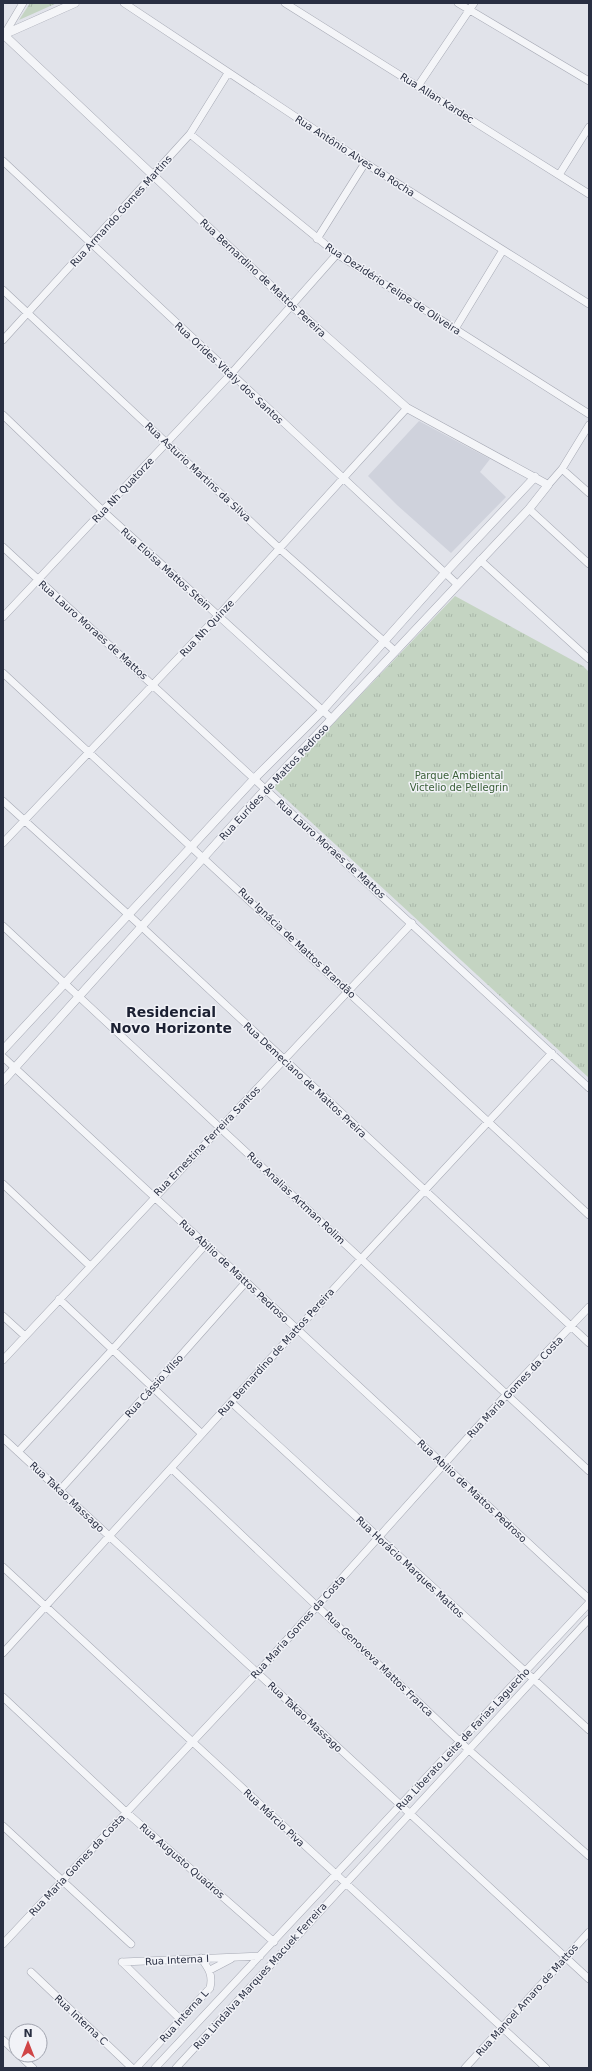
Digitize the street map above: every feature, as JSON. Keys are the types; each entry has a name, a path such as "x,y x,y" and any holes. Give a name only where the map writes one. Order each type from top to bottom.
{"street":[{"path":"3,35 23,3"},
{"path":"3,35 75,3"},
{"name":"Rua Antônio Alves da Rocha","path":"124,3 365,163 589,304"},
{"name":"Rua Allan Kardec","path":"285,3 589,194"},
{"path":"458,3 589,81"},
{"path":"418,86 474,3"},
{"name":"Rua Bernardino de Mattos Pereira","path":"3,35 291,305 406,408 548,485"},
{"name":"Rua Armando Gomes Martins","path":"3,340 190,134 228,73"},
{"path":"559,175 589,127"},
{"name":"Rua Dezidério Felipe de Oliveira","path":"190,134 337,254 589,414"},
{"name":"Rua Orides Vitaly dos Santos","path":"3,161 230,375 457,584"},
{"path":"317,238 365,163"},
{"path":"455,329 503,250"},
{"name":"Rua Nh Quatorze","path":"3,617 230,375 337,254"},
{"name":"Rua Asturio Martins da Silva","path":"3,290 280,549 395,651"},
{"name":"Rua Nh Quinze","path":"3,843 88,751 154,685 218,616 406,408"},
{"name":"Rua Eloisa Mattos Stein","path":"3,415 103,511 332,719"},
{"path":"548,485 562,468 589,425"},
{"path":"562,468 589,493"},
{"name":"Rua Eurídes de Mattos Pedroso","path":"3,1050 254,779 322,710 445,573 535,477"},
{"name":"Rua Eurídes de Mattos Pedroso","path":"3,1081 266,790 457,584 529,509 548,485"},
{"path":"529,509 589,564"},
{"name":"Rua Lauro Moraes de Mattos","path":"3,547 589,1088"},
{"path":"480,560 589,659"},
{"name":"Rua Ignácia de Mattos Brandão","path":"3,673 348,990 589,1215"},
{"name":"Rua Demeciano de Mattos Preira","path":"3,801 127,916 142,927 589,1344"},
{"name":"Rua Ernestina Ferreira Santos","path":"3,1360 412,923"},
{"name":"Rua Analias Artman Rolim","path":"3,926 589,1471"},
{"name":"Rua Bernardino de Mattos Pereira","path":"3,1653 361,1259 552,1053"},
{"name":"Rua Abilio de Mattos Pedroso","path":"3,1057 589,1599"},
{"path":"3,1184 90,1266"},
{"path":"18,1452 113,1349 206,1244"},
{"name":"Rua Cássio Vilso","path":"60,1490 246,1282"},
{"path":"59,1299 202,1434"},
{"name":"Rua Maria Gomes da Costa","path":"3,1944 257,1673 506,1395 589,1308"},
{"path":"3,1316 24,1336"},
{"name":"Rua Horácio Marques Mattos","path":"231,1402 532,1680 589,1730"},
{"name":"Rua Takao Massago","path":"3,1438 589,1979"},
{"name":"Rua Genoveva Mattos Franca","path":"171,1468 318,1605 468,1749 589,1856"},
{"name":"Rua Márcio Piva","path":"3,1567 546,2068"},
{"name":"Rua Liberato Leite de Farias Laguecho","path":"274,1942 589,1603"},
{"name":"Rua Lindalva Marques Macuek Ferreira","path":"176,2068 589,1619"},
{"name":"Rua Augusto Quadros","path":"3,1697 126,1812 274,1942"},
{"path":"3,1826 131,1944"},
{"name":"Rua Manoel Amaro de Mattos","path":"465,2068 589,1932"},
{"name":"Rua Lindalva Marques Macuek Ferreira","path":"155,2068 274,1942"},
{"name":"Rua Interna I","path":"181,2020 122,1962 260,1956"},
{"path":"201,1958 210,1970"},
{"name":"Rua Interna I","path":"210,1970 233,1958"},
{"path":"252,1965 262,1973"},
{"name":"Rua Interna L","path":"136,2068 210,1988 212,1979 210,1970"},
{"name":"Rua Interna C","path":"30,1972 132,2068"}],"shaded area":[{"path":"419,421 490,459 480,472 506,497 451,553 397,505 368,476"}],"green space":[{"path":"30,3 57,3 19,20"},
{"name":"Parque Ambiental Victelio de Pellegrin","path":"455,596 583,666 589,672 589,1078 273,787"}],"district":[{"name":"Residencial Novo Horizonte","path":"171,1020"}]}
